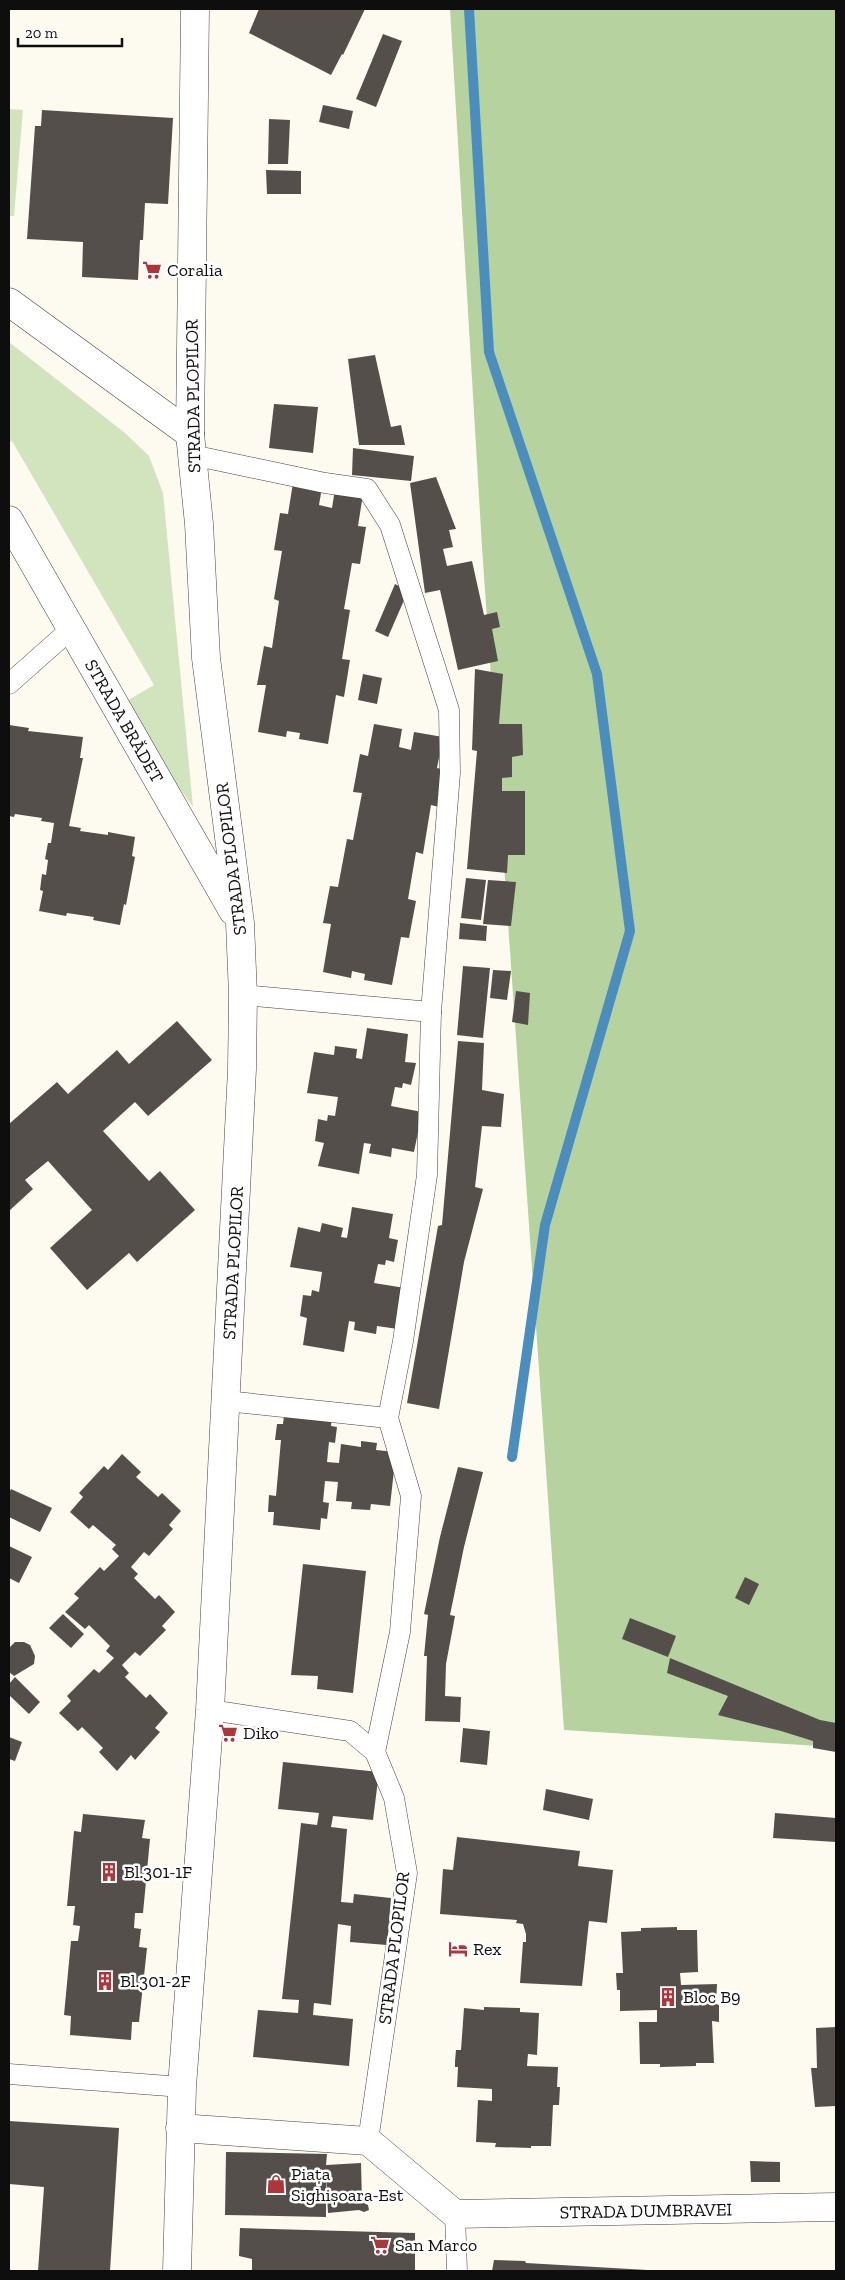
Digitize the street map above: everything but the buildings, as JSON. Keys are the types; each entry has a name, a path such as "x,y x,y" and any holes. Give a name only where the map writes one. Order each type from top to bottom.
{"street":[{"name":"STRADA PLOPILOR","path":"177,2271 182,2087 210,1710 242,1068 243,995 240,922 206,658 199,534 191,444 195,9"},
{"path":"12,307 191,444"},
{"name":"STRADA BRĂDET","path":"9,520 240,922"},
{"path":"180,2128 368,2141 455,2214"},
{"name":"STRADA DUMBRAVEI","path":"455,2214 836,2207"}],"lane":[{"path":"191,444 325,483 367,489 390,525 449,710 450,773 430,1012 427,1175 403,1341 388,1418 411,1496 400,1632 375,1752"},
{"path":"9,684 71,629"},
{"path":"243,995 430,1012"},
{"path":"226,1401 388,1418"},
{"name":"STRADA PLOPILOR","path":"210,1710 350,1731 375,1752 394,1798 407,1873 368,2141"},
{"path":"9,2074 182,2087"},
{"path":"455,2214 457,2271"}],"green space":[{"path":"450,9 836,9 836,1747 564,1730 482,547"},
{"path":"9,109 23,110 14,216 9,216"},
{"path":"9,342 125,433 149,456 163,493 193,807 167,771 125,702 154,685 12,441 9,442"}],"waterway":[{"path":"469,9 489,352 597,674 630,931 545,1225 512,1457"}],"place":[{"name":"Coralia","path":"152,270"},
{"name":"Diko","path":"228,1733"},
{"name":"Bl.301-1F","path":"109,1872"},
{"name":"Rex","path":"458,1949"},
{"name":"Bl.301-2F","path":"105,1981"},
{"name":"Bloc B9","path":"668,1997"},
{"name":"Piața Sighișoara-Est","path":"276,2184"},
{"name":"San Marco","path":"380,2245"}]}
